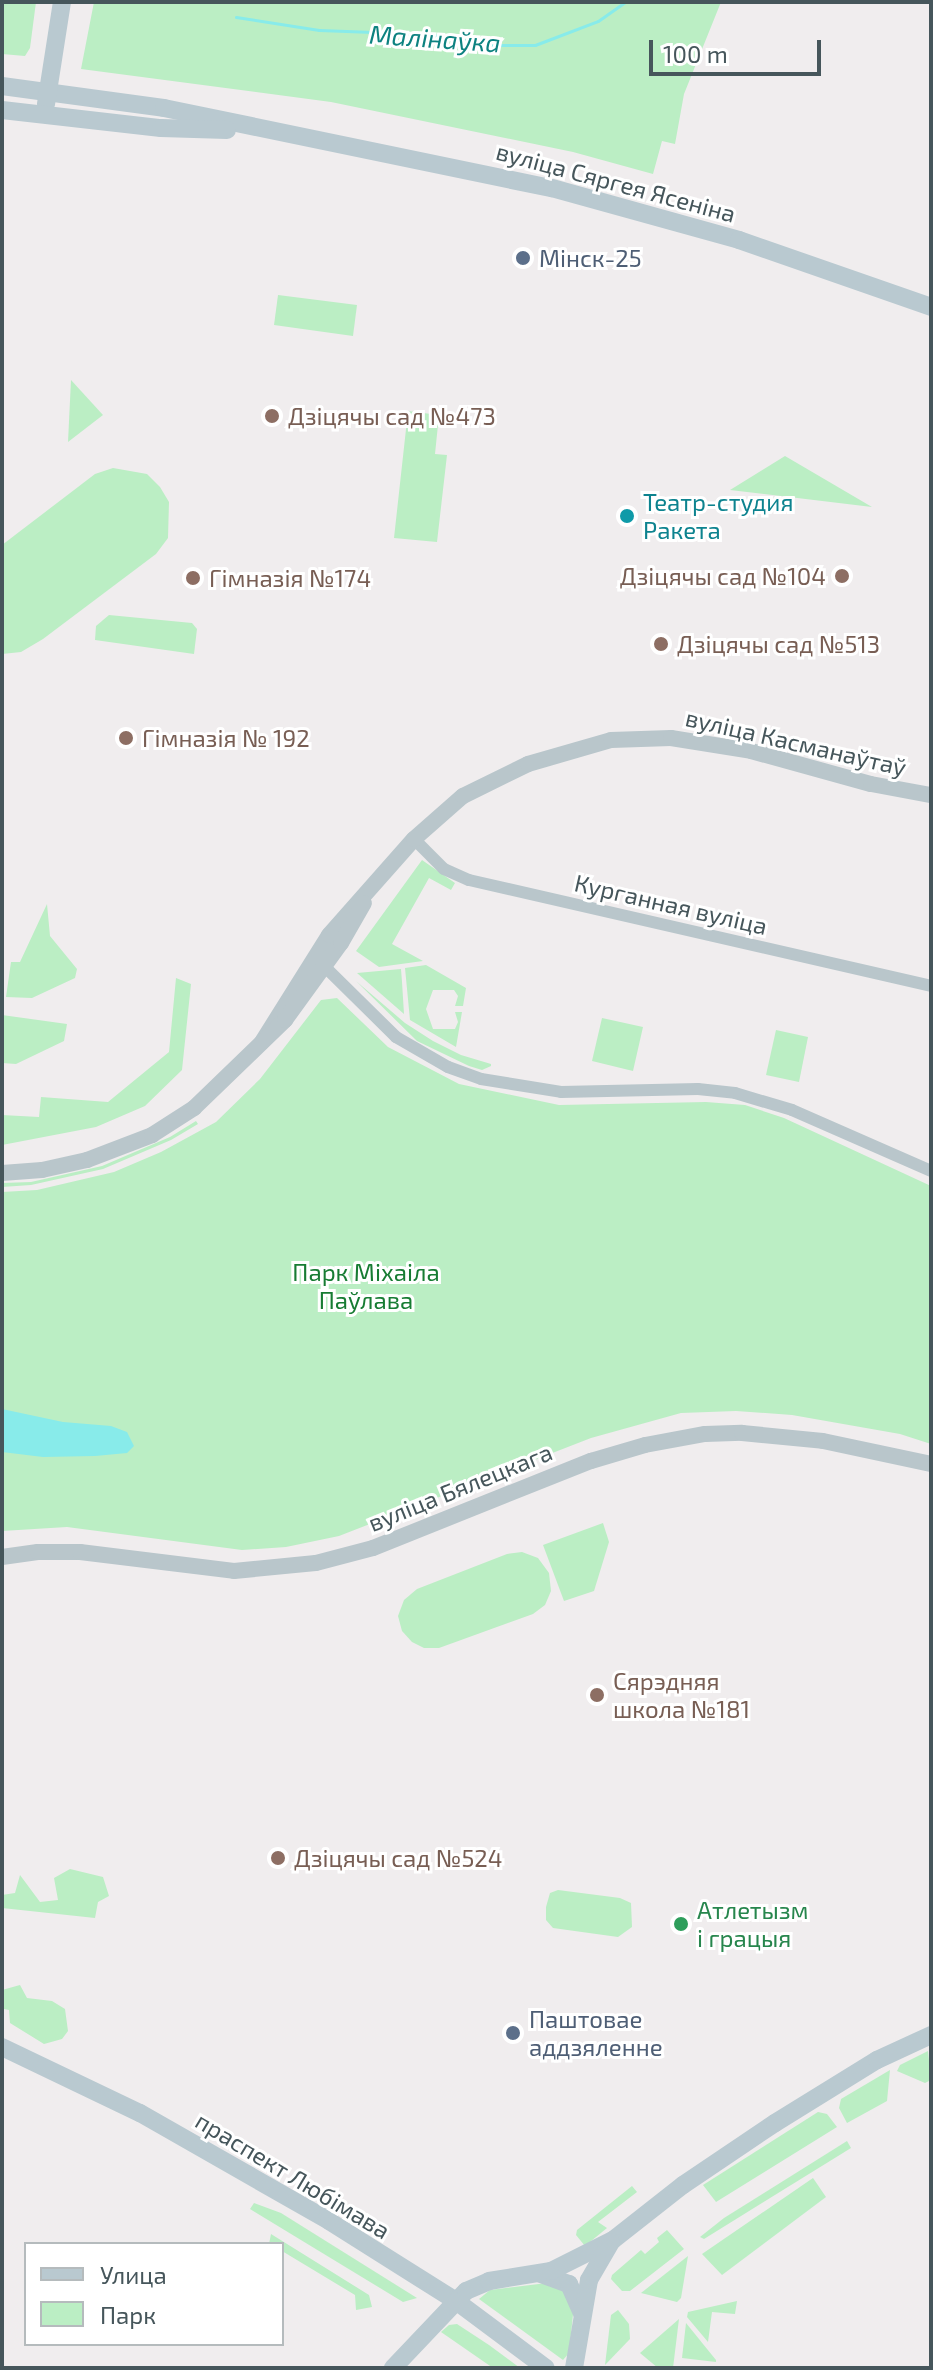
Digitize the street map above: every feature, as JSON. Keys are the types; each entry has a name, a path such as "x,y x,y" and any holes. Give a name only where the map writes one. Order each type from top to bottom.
{"main road":[{"path":"44,115 62,2"},
{"name":"вуліца Сяргея Ясеніна","path":"2,86 164,108 486,172 590,197 739,240 931,307"},
{"name":"вуліца Сяргея Ясеніна","path":"2,110 161,128 282,132"},
{"path":"393,2368 466,2291 489,2281 541,2274 613,2240 696,2175 877,2060 931,2035"},
{"path":"839,2086 880,2070 931,2043"},
{"name":"праспект Любімава","path":"2,2047 140,2113 329,2221 456,2301 546,2368"},
{"path":"574,2368 591,2274 613,2240"},
{"path":"541,2274 569,2284 580,2304 582,2319"}],"street":[{"name":"вуліца Касманаўтаў","path":"2,1173 42,1170 87,1160 152,1135 194,1108 285,1020 320,962 356,920 367,894 414,839 463,796 496,778 561,751 611,740 671,738 708,743 871,784 931,795"},
{"name":"Курганная вуліца","path":"414,839 444,869 469,880 931,986"},
{"path":"320,962 396,1037 434,1061 481,1079 561,1092 698,1089 735,1093 792,1110 931,1171"},
{"name":"вуліца Бялецкага","path":"2,1557 38,1552 80,1552 234,1571 316,1563 373,1548 591,1461 645,1445 705,1434 742,1433 823,1441 931,1464"}],"green space":[{"path":"2,2 36,2 30,48 25,56 2,54"},
{"path":"94,2 721,2 684,94 675,144 662,141 653,174 573,152 331,102 81,69"},
{"path":"278,295 357,305 353,336 274,325"},
{"path":"71,380 103,415 68,442"},
{"path":"408,411 439,415 435,454 447,455 437,542 394,538"},
{"path":"785,456 872,507 730,490"},
{"path":"113,468 147,474 160,487 169,502 168,538 156,554 43,639 21,652 2,654 2,545 95,474"},
{"path":"109,615 192,623 197,629 194,654 95,640 96,626"},
{"path":"422,860 455,883 451,890 429,878 392,944 423,961 379,967 356,951"},
{"path":"47,904 50,936 77,969 75,978 32,998 6,997 11,962 20,962"},
{"path":"426,965 466,988 463,1006 455,1006 458,996 454,990 433,990 426,1009 433,1029 455,1029 458,1022 455,1012 462,1012 456,1047 410,1020 405,968"},
{"path":"401,969 402,982 404,1014 357,973"},
{"path":"176,978 191,984 182,1070 145,1106 96,1127 2,1145 2,1115 39,1117 41,1097 108,1102 169,1052"},
{"path":"356,981 405,1023 433,1041 491,1066 482,1070 469,1066 417,1041"},
{"name":"Парк Міхаіла Паўлава","path":"337,998 388,1047 459,1084 559,1105 706,1102 745,1105 784,1118 931,1186 931,1444 900,1434 792,1415 736,1411 681,1413 591,1438 339,1536 286,1547 242,1550 67,1527 2,1531 2,1192 37,1190 114,1172 161,1152 216,1122 260,1079 321,1000"},
{"path":"2,1015 67,1024 64,1041 16,1064 2,1063"},
{"path":"602,1018 643,1027 633,1071 592,1061"},
{"path":"776,1030 808,1037 799,1082 766,1075"},
{"path":"196,1121 198,1124 171,1140 103,1169 31,1185 2,1187 2,1183 31,1182 102,1166 170,1137"},
{"path":"603,1523 609,1542 594,1591 564,1601 543,1545"},
{"path":"522,1552 538,1558 549,1573 551,1591 545,1605 533,1614 439,1648 424,1648 412,1642 402,1631 398,1616 404,1600 417,1589 507,1554"},
{"path":"70,1869 103,1877 109,1896 98,1902 95,1918 2,1908 2,1895 15,1893 20,1875 40,1902 58,1900 54,1878"},
{"path":"558,1890 620,1898 631,1903 632,1927 618,1937 553,1928 546,1920 546,1907 550,1893"},
{"path":"20,1985 27,1998 52,2001 65,2009 68,2031 62,2039 44,2044 10,2023 9,2010 4,2009 2,2019 2,1990"},
{"path":"928,2051 931,2080 925,2083 897,2071 900,2065"},
{"path":"890,2070 887,2101 847,2123 839,2108 841,2099"},
{"path":"818,2112 827,2114 837,2127 716,2202 703,2185"},
{"path":"847,2141 851,2148 704,2239 700,2237 724,2218"},
{"path":"813,2178 826,2197 722,2275 702,2254"},
{"path":"632,2186 637,2192 598,2222 607,2228 585,2246 576,2235 577,2230"},
{"path":"254,2203 281,2213 417,2298 403,2302 250,2209"},
{"path":"667,2230 684,2249 630,2291 622,2291 611,2279 612,2275 641,2250 645,2254"},
{"path":"271,2234 284,2242 269,2242"},
{"path":"284,2242 369,2295 372,2307 356,2310 355,2295 284,2252"},
{"path":"688,2256 681,2298 677,2302 641,2293"},
{"path":"547,2283 564,2288 574,2305 569,2353 563,2360 479,2299 490,2290"},
{"path":"737,2301 735,2314 712,2312 708,2342 687,2317 688,2312"},
{"path":"618,2310 629,2324 630,2339 605,2365 611,2315"},
{"path":"679,2319 673,2368 658,2368 640,2353"},
{"path":"686,2323 716,2360 716,2362 682,2358"},
{"path":"457,2324 520,2368 493,2368 441,2332 449,2325"}],"water":[{"path":"2,1409 63,1422 111,1426 127,1432 134,1446 127,1453 95,1456 43,1457 2,1452"}],"waterway":[{"name":"Малінаўка","path":"236,17 319,30 427,34 492,45 535,45 598,21 625,2"}],"place":[{"name":"Мінск-25","path":"523,258"},
{"name":"Дзіцячы сад №473","path":"272,416"},
{"name":"Театр-студия Ракета","path":"627,516"},
{"name":"Дзіцячы сад №104","path":"842,576"},
{"name":"Гімназія №174","path":"193,578"},
{"name":"Дзіцячы сад №513","path":"661,644"},
{"name":"Гімназія № 192","path":"126,738"},
{"name":"Сярэдняя школа №181","path":"597,1695"},
{"name":"Дзіцячы сад №524","path":"278,1858"},
{"name":"Атлетызм і грацыя","path":"681,1924"},
{"name":"Паштовае аддзяленне","path":"513,2033"}]}
